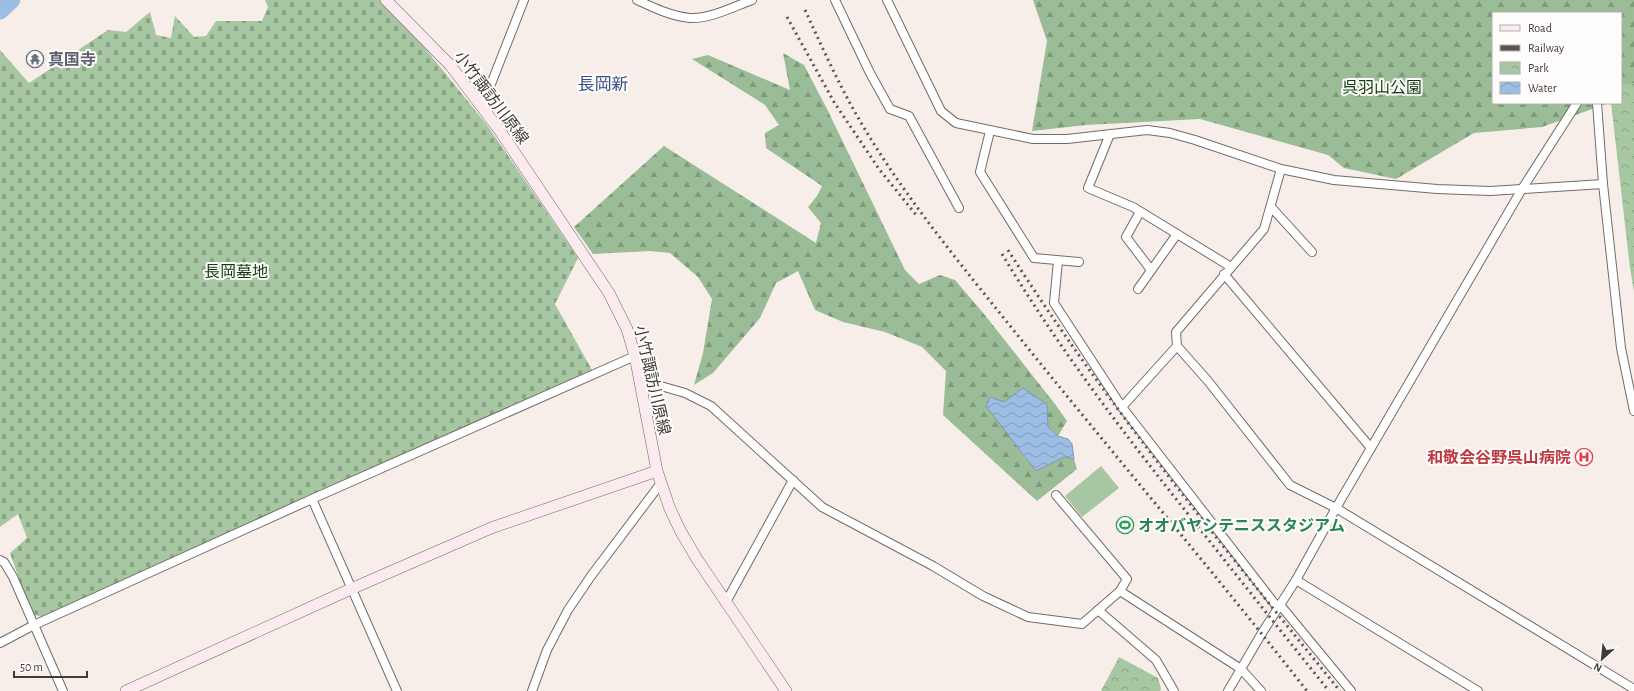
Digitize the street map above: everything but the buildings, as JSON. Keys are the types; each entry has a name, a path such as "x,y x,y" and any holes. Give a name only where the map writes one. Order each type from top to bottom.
{"main road":[{"name":"小竹諏訪川原線","path":"386,0 450,65 482,107 500,131 609,293 627,329 635,356 660,483 681,532 786,691"},
{"path":"126,691 351,589 491,528 657,471"}],"street":[{"path":"482,107 524,0"},
{"path":"637,0 667,13 690,18 710,15 752,0"},
{"path":"835,0 870,73 890,109 909,116 959,208"},
{"path":"887,0 941,111 956,123 1033,139 1067,139 1147,130 1195,140 1281,169 1334,180 1400,186 1490,191 1603,184"},
{"path":"1228,691 1296,580 1336,508 1522,189 1576,104"},
{"path":"1597,104 1603,184 1621,348 1634,410"},
{"path":"990,131 980,172 1034,258 1079,262"},
{"path":"1110,134 1088,188 1140,212 1231,266"},
{"path":"1281,169 1264,229 1176,332 1177,346 1208,381 1290,485 1336,508 1634,689"},
{"path":"1271,207 1312,252"},
{"path":"1140,212 1126,237 1151,270"},
{"path":"1138,289 1176,234"},
{"path":"1058,260 1054,304 1122,408 1279,607 1351,691"},
{"path":"1224,274 1371,448"},
{"path":"1122,408 1177,346"},
{"path":"0,643 34,625 312,499 635,356"},
{"path":"640,380 685,393 711,406 822,507 933,566 983,596 1028,617 1082,624 1120,591 1127,579 1056,495"},
{"path":"726,602 793,480"},
{"path":"532,691 547,650 568,610 660,483"},
{"path":"312,499 397,691"},
{"path":"0,560 4,562 13,577 62,691"},
{"path":"1296,580 1478,691"},
{"path":"1120,591 1241,669 1261,691"},
{"path":"1098,610 1156,660 1174,691"}],"green space":[{"name":"長岡墓地","path":"265,0 386,0 487,125 578,258 555,304 592,370 41,617 31,613 10,553 27,538 18,514 0,527 0,50 29,83 108,30 126,32 150,12 156,35 171,38 175,16 194,37 206,36 216,21 262,21 268,7"},
{"name":"呉羽山公園","path":"1033,0 1634,0 1634,98 1622,100 1622,12 1492,12 1492,104 1606,104 1542,127 1474,133 1396,179 1344,168 1328,155 1200,119 1086,125 1032,131 1047,41"},
{"path":"783,53 804,65 905,270 919,284 940,275 955,280 984,314 1067,421 1058,436 1048,427 1047,404 1011,437 1026,459 1044,467 1064,457 1074,459 1077,469 1037,501 943,415 946,371 922,347 885,332 843,322 815,310 798,271 776,283 760,318 713,373 694,385 703,353 712,299 698,277 670,253 650,251 593,254 574,227 664,146 816,243 821,223 808,207 817,196 822,186 766,148 765,133 779,125 765,105 692,59 708,55 790,90"},
{"path":"1634,83 1634,292 1611,104 1622,104 1622,85"},
{"path":"1101,466 1119,488 1082,517 1065,496"},
{"path":"1119,657 1158,678 1161,689 1160,691 1101,691"}],"water":[{"path":"1023,388 1047,404 1048,427 1058,436 1068,439 1072,444 1074,459 1064,457 1036,471 986,406 990,397 1004,402"}],"waterway":[{"path":"0,11 12,0"}],"railway":[{"path":"805,10 824,52 852,107 877,150 915,205 1019,337 1307,691"},
{"path":"787,17 834,102 879,169 917,216"},
{"path":"1008,250 1046,308 1126,420 1253,584 1340,691"},
{"path":"1002,254 1023,289 1092,390 1329,691"}],"place":[{"name":"真国寺","path":"35,59"},
{"name":"和敬会谷野呉山病院","path":"1584,457"},
{"name":"オオバヤシテニススタジアム","path":"1125,525"}],"district":[{"name":"長岡新","path":"603,84"}]}
